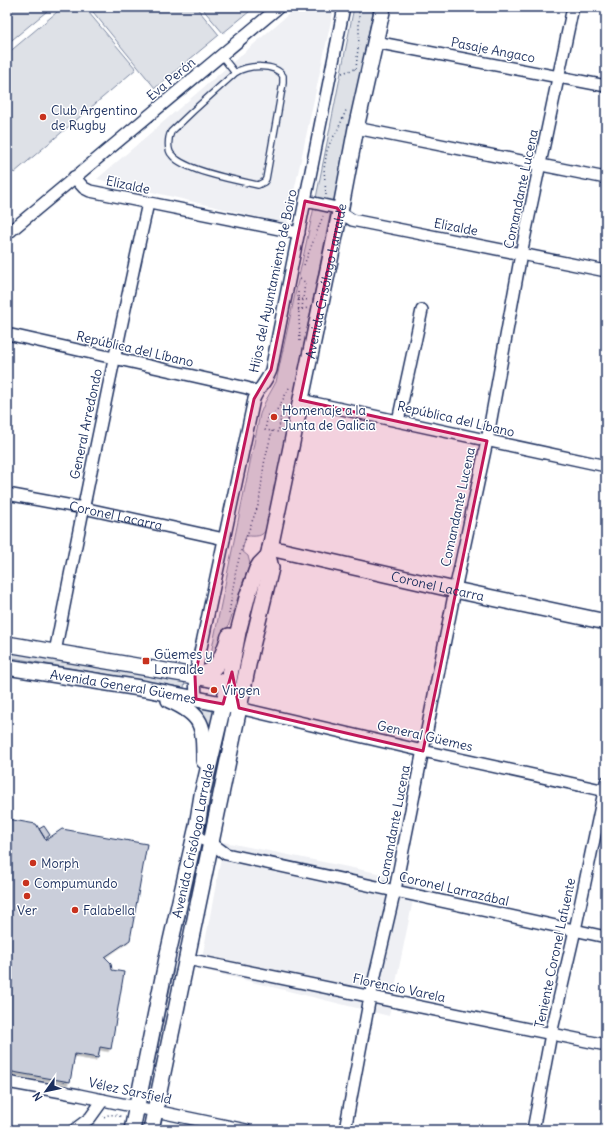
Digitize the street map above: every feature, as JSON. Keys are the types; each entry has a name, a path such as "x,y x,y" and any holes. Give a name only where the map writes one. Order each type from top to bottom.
{"main road":[{"name":"Avenida Crisólogo Larralde","path":"150,1130 187,959 238,708 271,568 269,552 300,400 333,209 356,128 383,7"},
{"name":"Avenida Crisólogo Larralde","path":"132,1130 202,795 228,685 238,632 256,569 269,552"},
{"name":"Coronel Lacarra","path":"269,552 606,622"},
{"path":"195,676 202,675 211,670 222,659 237,612 248,594"},
{"name":"Avenida General Güemes","path":"7,644 195,676 228,685"},
{"name":"Avenida General Güemes","path":"7,667 146,690 238,708"},
{"path":"228,685 236,694 238,708"},
{"path":"146,690 183,706 196,716 201,724 204,750 202,795"}],"street":[{"name":"Hijos del Ayuntamiento de Boiro","path":"196,699 195,676 224,539 254,399 271,370 344,7"},
{"name":"Comandante Lucena","path":"345,1130 370,997 395,890 455,590 487,441 522,254 574,7"},
{"name":"Eva Perón","path":"7,234 221,55 274,8"},
{"name":"Pasaje Angaco","path":"375,42 606,86"},
{"path":"356,128 606,178"},
{"name":"Elizalde","path":"74,177 84,188 90,191 299,233"},
{"name":"Elizalde","path":"305,201 333,209 352,220 606,271"},
{"name":"General Arredondo","path":"56,652 83,508 148,203"},
{"path":"398,420 422,310"},
{"name":"República del Líbano","path":"7,334 247,388 257,392"},
{"name":"República del Líbano","path":"300,400 606,466"},
{"name":"Coronel Lacarra","path":"7,494 83,508 224,539"},
{"name":"General Güemes","path":"238,708 423,750 605,788"},
{"name":"Teniente Coronel Lafuente","path":"533,1130 551,1034 605,788"},
{"name":"Coronel Larrazábal","path":"193,840 226,854 606,937"},
{"name":"Florencio Varela","path":"187,959 606,1045"},
{"name":"Vélez Sarsfield","path":"7,1082 103,1100 246,1130"},
{"path":"74,1130 90,1118 103,1100"}],"lane":[{"path":"221,55 235,73"},
{"path":"258,66 278,71 283,76 266,179 258,185 206,173 175,159 169,150 170,136 172,132 235,73 241,69 258,66"}],"path":[{"path":"355,74 359,38 359,7"},
{"path":"330,76 356,69"},
{"path":"302,270 333,209 324,178 325,160 330,143 339,127 348,105"},
{"path":"299,283 301,274"},
{"path":"300,279 305,282 302,309"},
{"path":"298,290 300,324 299,348"},
{"path":"298,299 309,299 308,308 298,310"},
{"path":"272,416 285,398 292,384"},
{"path":"268,415 272,416 281,418 278,432 265,430 268,415"},
{"path":"229,616 236,570 241,550 259,503 264,464 272,431"}],"highlighted area":[{"path":"305,201 337,208 340,212 300,400 487,441 423,751 239,708 232,672 223,704 196,699 195,676 254,399 271,370"}],"shaded area":[{"path":"7,7 52,7 7,44"},
{"name":"Club Argentino de Rugby","path":"63,7 84,7 136,69 14,173 7,165 7,54"},
{"path":"89,7 196,7 219,35 155,88"},
{"path":"201,7 255,7 223,33"},
{"path":"297,7 334,7 287,224 97,179"},
{"path":"354,7 374,7 334,200 331,202 316,198"},
{"path":"314,207 329,210 330,215 267,528 261,535 246,536 242,551 248,556 250,564 219,654 212,661 210,658 260,414 276,382"},
{"path":"7,650 185,681 184,688 7,657"},
{"path":"187,704 219,709 206,761"},
{"path":"227,712 229,713 207,828 205,828"},
{"path":"224,842 417,881 389,1016 200,969"},
{"path":"199,855 200,856 175,954"},
{"path":"172,969 174,969 147,1099 144,1098"}],"building":[{"path":"7,819 36,824 46,840 62,829 147,844 130,940 105,957 111,963 112,970 124,972 111,1049 100,1047 98,1058 75,1054 70,1082 7,1071"},
{"path":"44,826 50,835 45,839 39,829"}],"place":[{"name":"Club Argentino de Rugby","path":"43,117"},
{"name":"Homenaje a la Junta de Galicia","path":"274,417"},
{"name":"Güemes y Larralde","path":"146,661"},
{"name":"Virgen","path":"214,690"},
{"name":"Morph","path":"33,863"},
{"name":"Compumundo","path":"26,883"},
{"name":"Ver","path":"27,896"},
{"name":"Falabella","path":"75,910"}]}
